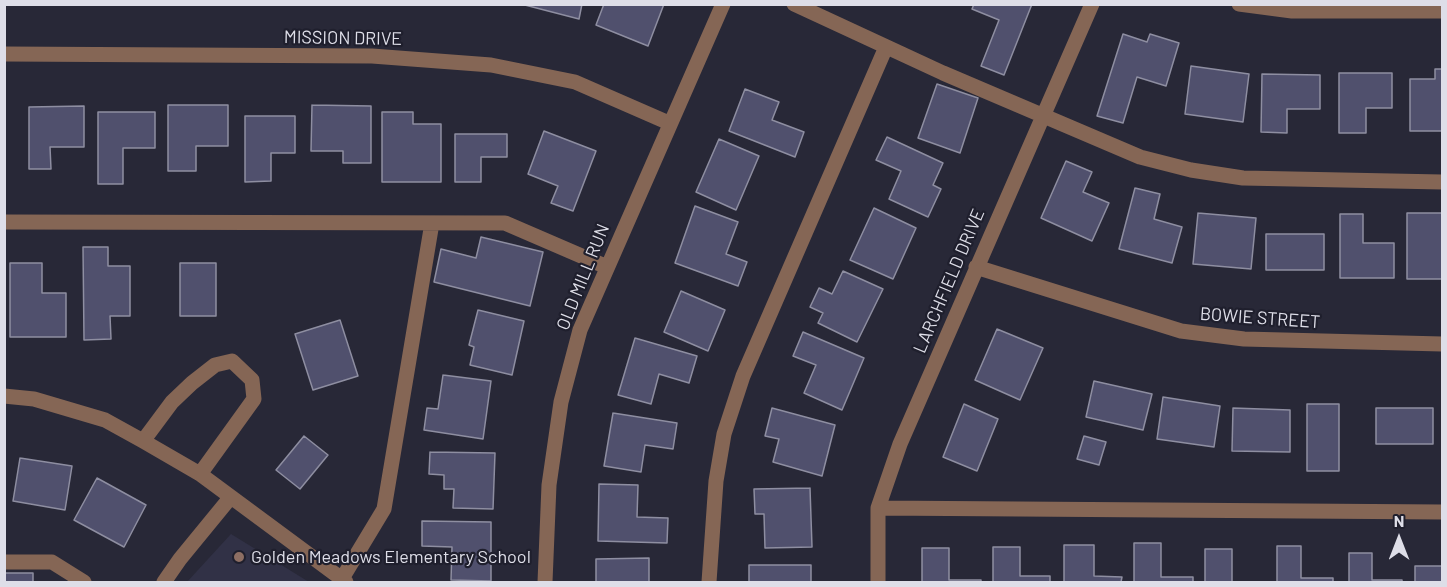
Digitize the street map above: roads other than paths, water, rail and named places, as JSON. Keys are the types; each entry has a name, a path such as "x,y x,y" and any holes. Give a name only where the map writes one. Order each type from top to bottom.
{"street":[{"name":"OLD MILL RUN","path":"545,582 549,485 561,402 580,330 723,4"},
{"path":"794,4 1042,116 1140,157 1191,170 1243,178 1443,182"},
{"name":"LARCHFIELD DRIVE","path":"878,582 878,508 900,444 1092,4"},
{"path":"1239,4 1292,11 1443,11"},
{"path":"709,582 716,481 724,434 742,376 886,47"},
{"name":"MISSION DRIVE","path":"4,54 372,56 491,65 574,82 669,123"},
{"path":"4,222 505,223 607,267"},
{"path":"4,396 34,399 105,420 200,474 342,581 384,509 432,223"},
{"name":"BOWIE STREET","path":"976,267 1181,331 1244,339 1443,344"},
{"path":"143,441 172,402 192,383 215,365 232,361 252,380 254,399 200,474"},
{"path":"164,582 230,498"},
{"path":"878,508 1443,512"},
{"path":"4,562 52,562 84,582"}],"place":[{"name":"Golden Meadows Elementary School","path":"239,557"}]}
